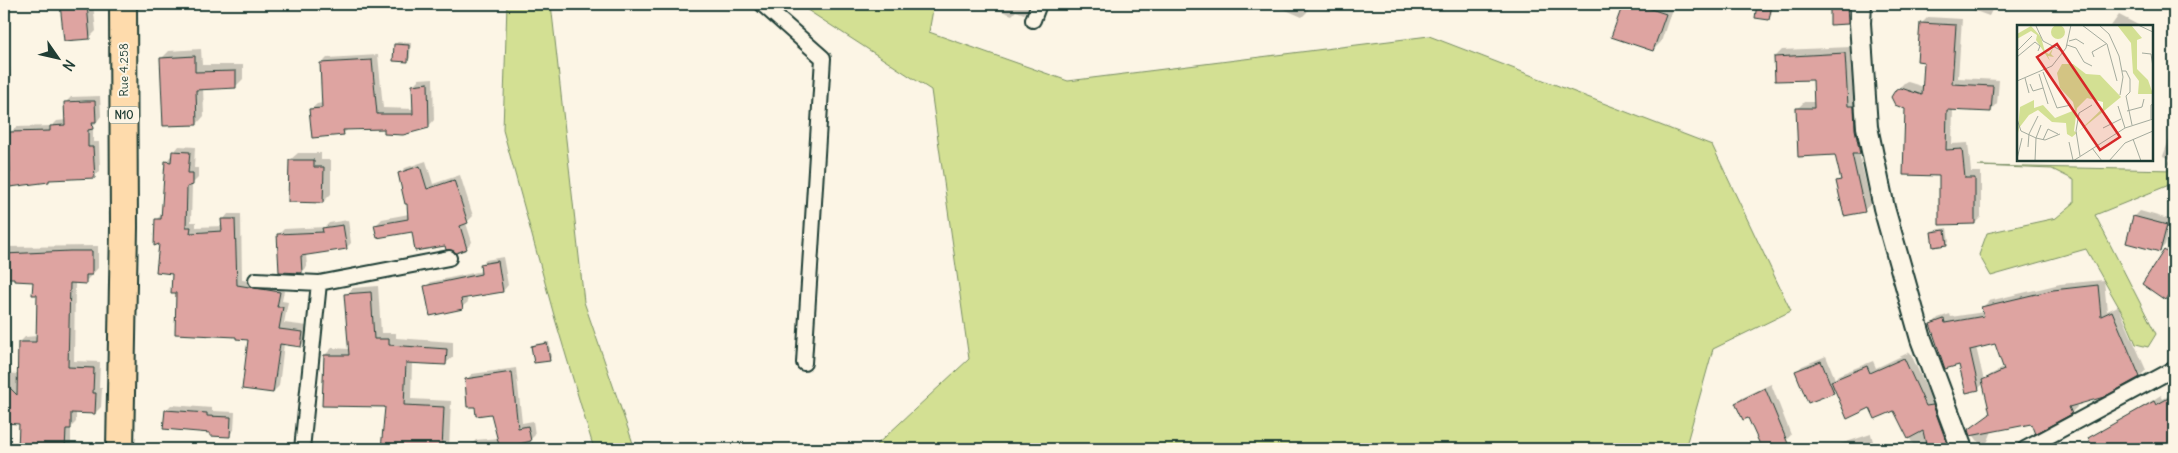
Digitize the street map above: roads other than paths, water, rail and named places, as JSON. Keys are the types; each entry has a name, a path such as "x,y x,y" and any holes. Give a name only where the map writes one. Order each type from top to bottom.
{"highway":[{"name":"Rue 4.258","path":"120,449 124,227 123,4"}],"street":[{"path":"762,4 823,58 804,363"},
{"path":"1033,20 1039,4"},
{"path":"1861,4 1860,23 1867,127 1884,208 1921,339 1962,449"},
{"path":"256,280 318,283 449,258"},
{"path":"302,449 318,283"},
{"path":"2025,449 2174,369"}]}
